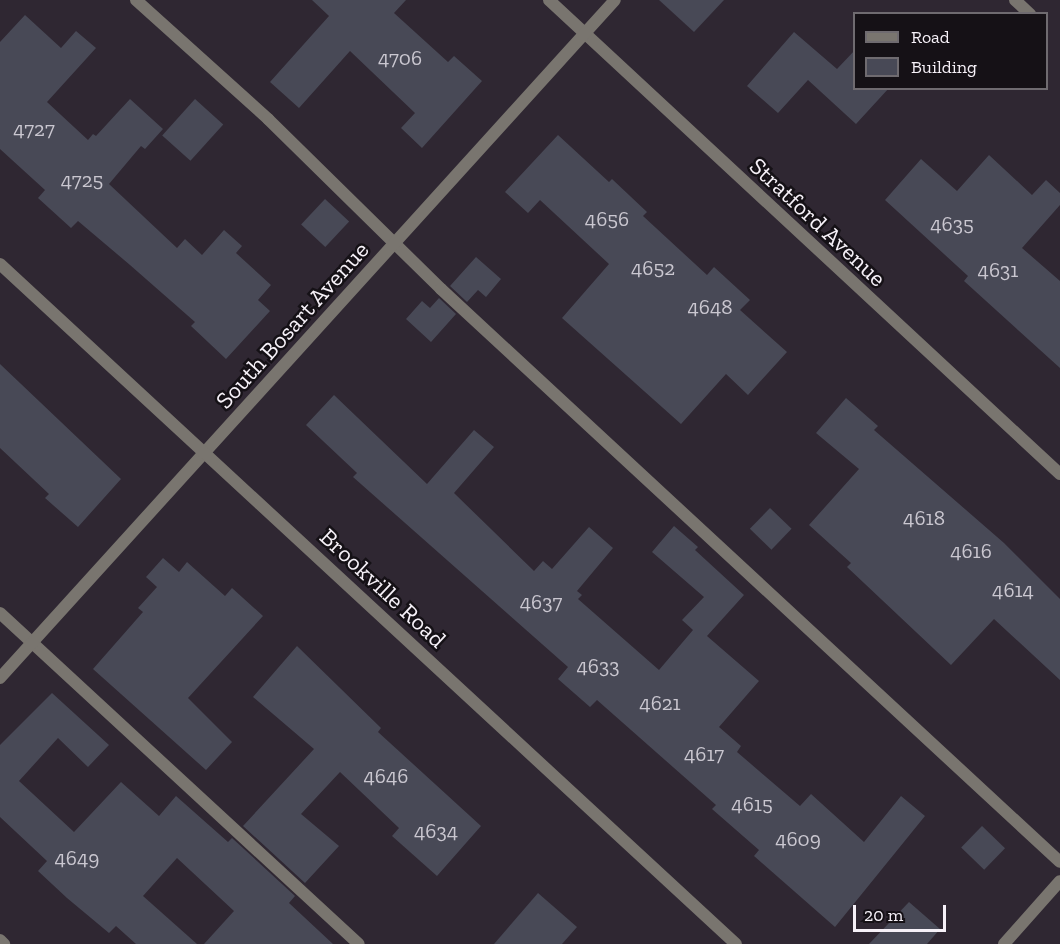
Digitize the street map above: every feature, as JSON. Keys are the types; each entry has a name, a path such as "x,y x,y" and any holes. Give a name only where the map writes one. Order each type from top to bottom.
{"street":[{"path":"136,0 268,119 395,242 1060,862"},
{"name":"Stratford Avenue","path":"549,0 1060,474"},
{"name":"South Bosart Avenue","path":"0,678 615,0"},
{"path":"1015,0 1028,12"},
{"name":"Brookville Road","path":"0,264 736,944"},
{"path":"0,613 359,944"},
{"path":"1004,944 1060,882"},
{"path":"0,940 4,944"}],"building":[{"path":"312,0 406,0 394,13 448,62 454,56 482,81 422,148 401,128 415,113 350,51 299,108 270,82 329,16"},
{"path":"659,0 724,0 694,32"},
{"path":"25,15 61,48 76,31 96,48 47,102 88,140 93,134 96,136 130,99 163,129 145,149 141,146 109,184 177,248 185,239 202,255 224,230 242,246 236,253 271,285 258,300 270,311 226,359 191,326 195,322 130,265 78,221 71,228 38,198 45,190 0,149 0,42"},
{"path":"794,32 837,69 853,52 853,90 887,90 856,124 808,80 778,113 747,86"},
{"path":"195,99 223,124 190,161 162,135"},
{"path":"558,135 609,182 612,179 647,212 643,216 707,275 714,267 750,300 740,310 787,352 748,395 726,374 681,424 562,318 609,264 540,200 528,213 505,192"},
{"path":"989,155 1032,195 1046,180 1060,193 1060,205 1022,248 1060,281 1060,368 964,281 968,276 885,200 921,159 957,191"},
{"path":"325,199 349,222 325,247 301,225"},
{"path":"476,257 501,279 486,297 478,290 467,302 450,286"},
{"path":"439,298 456,314 431,342 406,319 422,301 430,308"},
{"path":"0,364 121,479 78,527 45,498 49,494 0,448"},
{"path":"334,395 427,484 474,430 494,447 454,493 534,571 543,561 552,569 589,527 613,548 577,591 582,595 578,599 659,670 693,630 682,620 704,597 652,552 674,526 698,547 695,550 744,595 707,636 759,681 719,727 741,746 737,752 800,806 811,794 864,842 901,796 925,816 835,927 754,856 759,850 712,809 716,805 597,700 590,707 558,679 568,667 353,477 357,473 306,425"},
{"path":"846,398 878,426 874,430 1004,543 1060,599 1060,680 994,619 951,665 847,567 851,563 809,525 859,469 816,433"},
{"path":"770,508 792,529 771,550 750,529"},
{"path":"163,558 179,572 187,562 225,596 232,588 263,616 188,698 232,742 206,770 93,669 143,612 138,608 157,587 146,577"},
{"path":"297,646 381,728 378,732 481,826 437,876 392,836 399,828 340,772 301,814 339,846 305,883 243,826 314,749 253,697"},
{"path":"52,693 109,745 88,767 58,738 19,781 74,832 121,782 159,816 176,796 228,842 232,838 295,896 289,903 333,944 204,944 234,911 177,858 143,896 197,944 136,944 116,926 109,933 67,898 38,871 47,861 0,817 0,745"},
{"path":"982,826 1005,848 984,870 961,848"},
{"path":"538,893 577,927 562,944 494,944"},
{"path":"909,902 940,929 927,944 869,944"}]}
